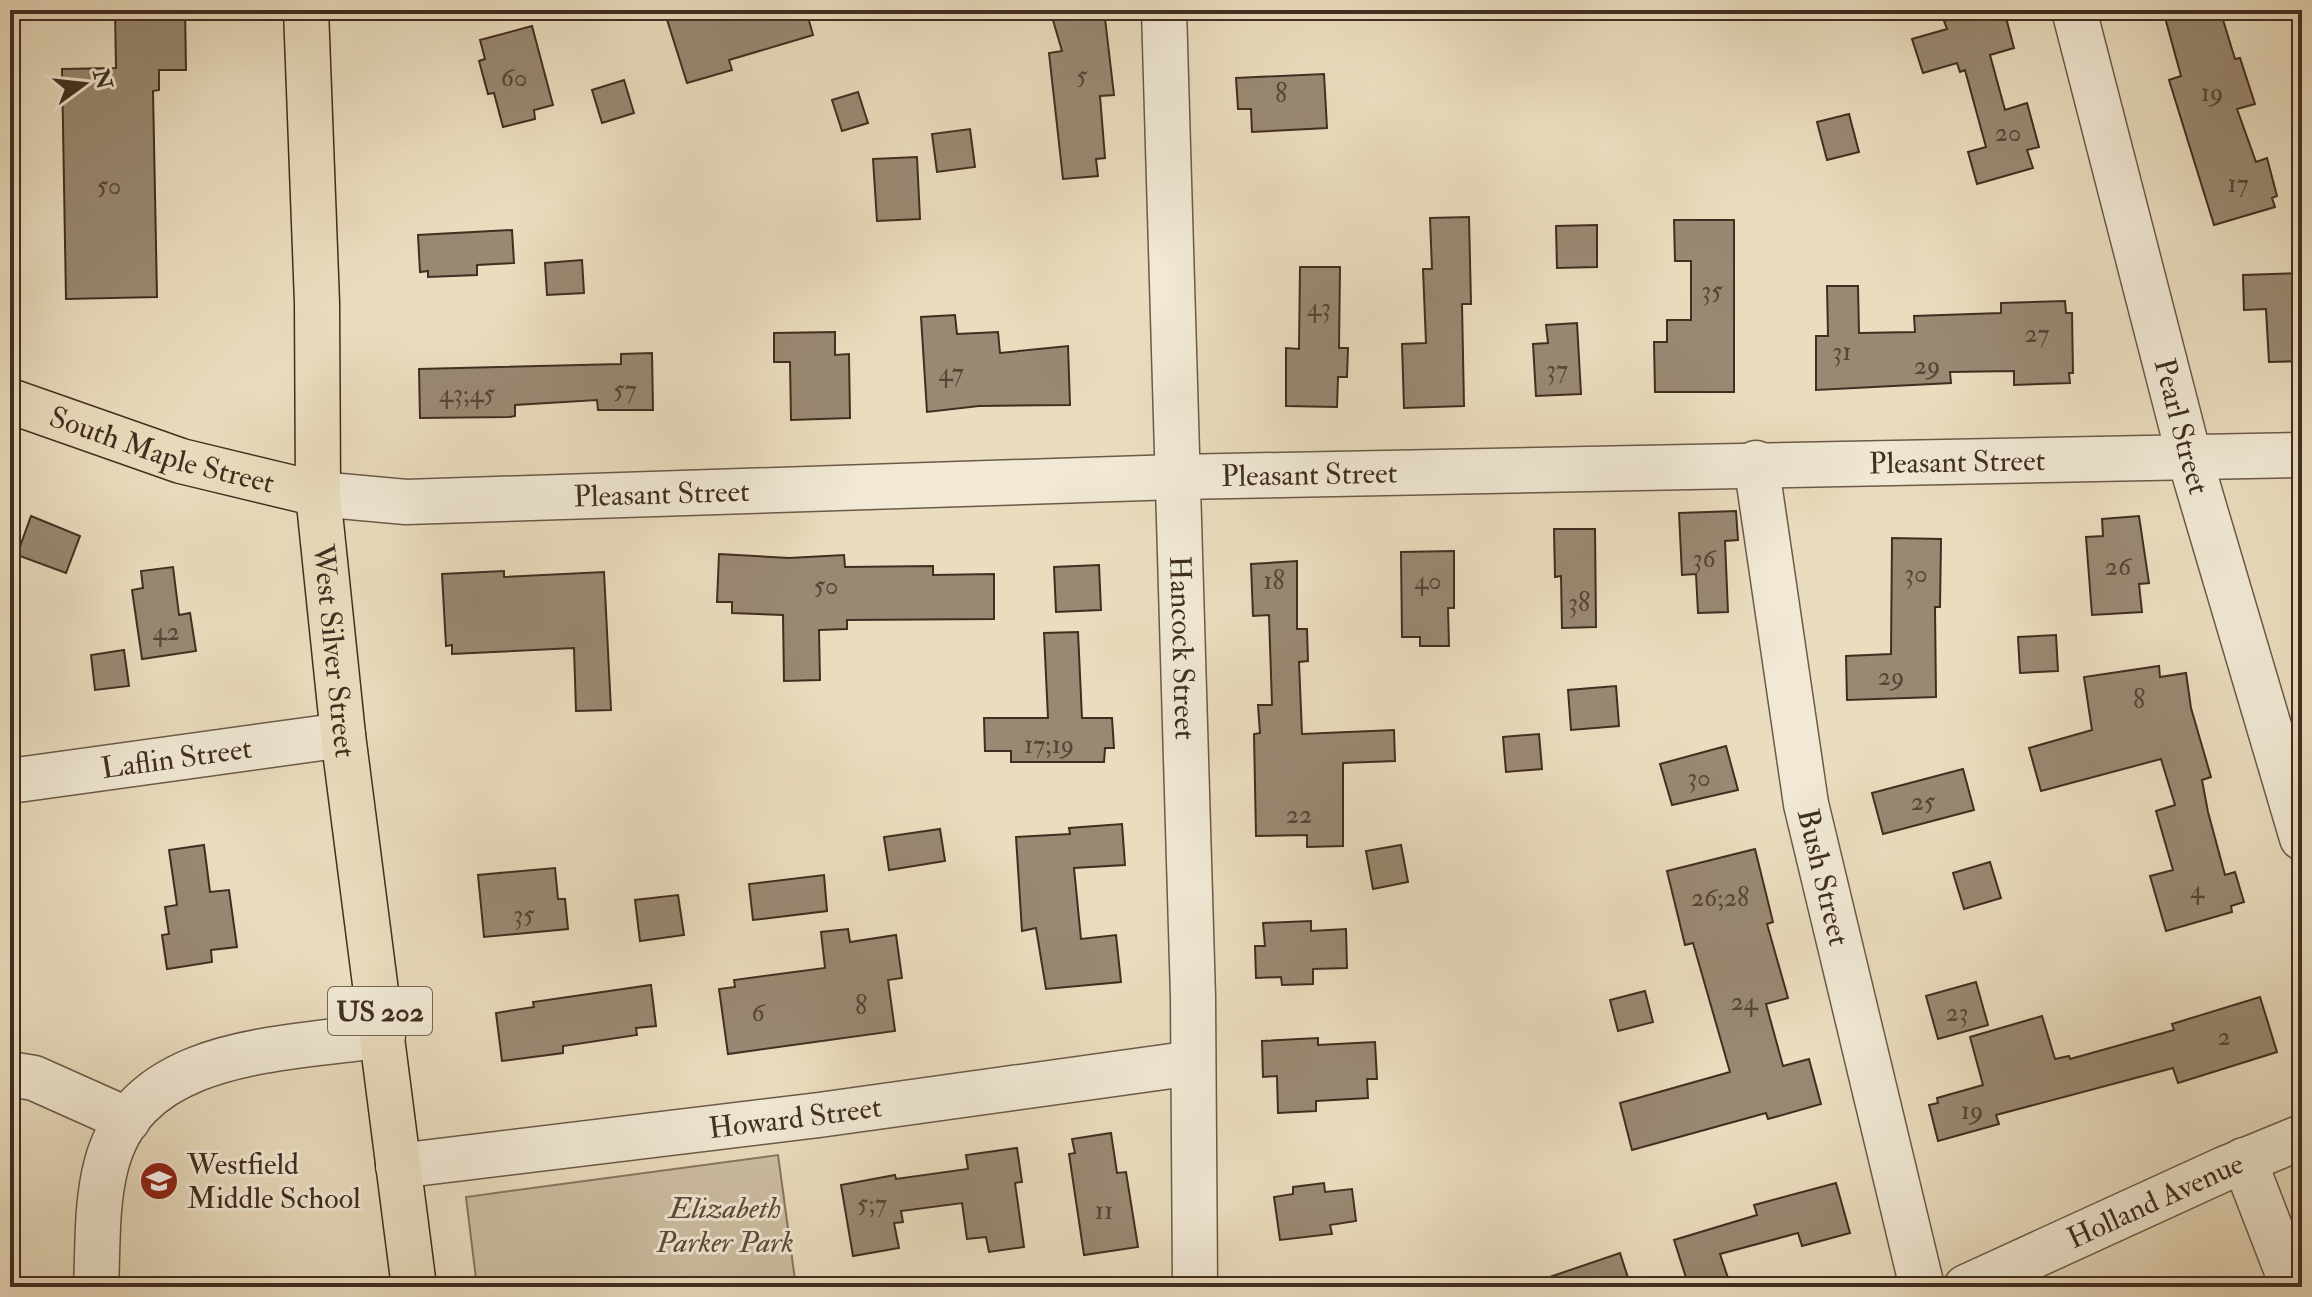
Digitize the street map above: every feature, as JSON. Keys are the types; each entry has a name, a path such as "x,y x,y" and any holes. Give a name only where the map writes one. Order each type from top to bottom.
{"main road":[{"name":"West Silver Street","path":"306,10 317,303 318,494 343,735 414,1287"},
{"name":"South Maple Street","path":"10,401 181,461 318,494"}],"street":[{"name":"Hancock Street","path":"1164,10 1193,1063 1195,1287"},
{"name":"Pearl Street","path":"2074,10 2189,456 2302,838"},
{"name":"Pleasant Street","path":"318,494 406,502 1176,477 1756,463 2302,455"},
{"name":"Bush Street","path":"1756,463 1806,804 1922,1287"},
{"name":"Laflin Street","path":"10,781 343,735"},
{"path":"96,1287 101,1189 106,1163 128,1120 145,1098 168,1081 200,1067 383,1035"},
{"name":"Howard Street","path":"398,1166 819,1115 1193,1063"},
{"path":"10,1074 34,1078 128,1120"},
{"name":"Holland Avenue","path":"1966,1287 2244,1160 2302,1137"},
{"path":"2244,1160 2293,1287"}],"green space":[{"name":"Elizabeth Parker Park","path":"778,1155 796,1287 477,1287 466,1197"}],"building":[{"path":"115,10 185,10 186,70 159,70 159,90 153,91 157,297 66,299 62,69 116,68"},
{"path":"664,10 806,10 813,35 729,60 732,70 687,83"},
{"path":"1050,10 1104,10 1114,95 1100,96 1105,158 1096,159 1098,176 1063,179 1049,53 1062,51"},
{"path":"1984,10 2004,10 2014,48 1990,55 2005,110 2027,103 2039,147 2027,150 2033,168 1977,184 1968,152 1986,147 1965,70 1960,72 1957,63 1923,73 1912,39 1947,29 1944,21"},
{"path":"2163,10 2220,10 2235,59 2240,58 2255,104 2237,109 2256,162 2267,158 2277,196 2272,198 2275,207 2214,225 2169,80 2181,76"},
{"path":"532,26 553,105 534,110 535,119 503,127 494,93 488,94 479,61 485,59 480,40"},
{"path":"1324,74 1327,128 1252,132 1251,109 1238,109 1236,78"},
{"path":"624,80 634,113 602,123 592,90"},
{"path":"858,92 868,123 842,131 832,100"},
{"path":"1849,114 1859,152 1827,160 1817,122"},
{"path":"970,129 975,167 937,172 932,134"},
{"path":"917,157 920,219 877,221 873,159"},
{"path":"1469,217 1471,304 1462,304 1464,406 1404,408 1402,344 1426,343 1423,269 1432,269 1430,218"},
{"path":"1674,220 1734,220 1734,392 1655,392 1654,342 1667,342 1667,320 1691,320 1691,261 1675,261"},
{"path":"1597,225 1597,267 1557,268 1556,226"},
{"path":"512,230 514,263 477,265 477,275 428,277 428,271 420,272 418,235"},
{"path":"582,260 584,293 547,295 545,263"},
{"path":"1300,267 1340,267 1339,348 1348,348 1347,377 1338,377 1337,407 1286,406 1286,348 1299,349"},
{"path":"2302,273 2302,361 2269,362 2266,309 2244,310 2243,275"},
{"path":"1827,286 1858,286 1859,333 1915,332 1914,316 2001,313 2001,303 2065,301 2066,313 2072,313 2073,373 2069,373 2070,383 2014,385 2014,371 1950,372 1951,383 1816,390 1816,336 1828,336"},
{"path":"955,315 957,334 998,332 1000,353 1068,346 1070,405 979,406 927,412 921,317"},
{"path":"1577,323 1581,394 1536,396 1533,344 1548,343 1546,325"},
{"path":"835,332 835,355 849,354 850,418 791,420 790,362 774,362 774,333"},
{"path":"652,353 653,410 598,410 597,400 515,405 515,416 510,417 420,418 419,369 621,364 621,354"},
{"path":"1736,511 1738,540 1725,541 1728,612 1698,613 1696,574 1682,575 1679,513"},
{"path":"31,516 80,536 66,573 17,555"},
{"path":"2139,516 2149,583 2139,584 2142,612 2092,615 2086,537 2103,536 2102,519"},
{"path":"1554,529 1595,529 1596,627 1562,628 1561,576 1555,577"},
{"path":"1892,538 1941,539 1940,607 1935,607 1936,697 1847,700 1846,656 1891,654"},
{"path":"1454,551 1454,608 1448,608 1449,646 1420,646 1420,637 1402,637 1401,552"},
{"path":"719,554 789,558 844,555 845,567 933,566 933,575 994,574 994,619 847,620 847,629 819,630 820,680 784,681 783,615 732,613 732,602 717,602"},
{"path":"1297,561 1297,629 1307,629 1308,661 1299,662 1302,734 1394,730 1395,761 1343,763 1343,846 1307,847 1307,835 1256,836 1254,734 1260,733 1258,705 1272,705 1269,615 1253,616 1251,564"},
{"path":"1099,565 1101,610 1056,612 1054,567"},
{"path":"173,567 179,615 190,613 196,651 142,659 132,590 143,588 141,571"},
{"path":"504,571 504,577 604,572 611,710 576,711 574,648 452,654 452,645 446,646 442,574"},
{"path":"1078,632 1082,718 1112,718 1114,748 1105,748 1104,762 1011,762 1011,751 985,751 984,718 1048,718 1044,633"},
{"path":"2056,635 2058,671 2020,673 2018,637"},
{"path":"124,650 129,686 95,690 91,655"},
{"path":"2159,666 2160,677 2186,673 2191,708 2211,777 2202,780 2208,812 2225,875 2235,872 2244,902 2231,906 2232,912 2166,931 2150,876 2173,870 2156,811 2175,805 2161,759 2041,791 2029,748 2092,730 2084,677"},
{"path":"1616,686 1619,726 1571,730 1568,690"},
{"path":"1539,734 1542,769 1506,772 1503,737"},
{"path":"1726,746 1738,790 1672,805 1660,764"},
{"path":"1963,769 1974,810 1883,834 1872,793"},
{"path":"1122,824 1125,865 1074,868 1081,939 1116,935 1121,982 1046,989 1036,928 1022,931 1016,837 1070,834 1069,828"},
{"path":"940,829 945,861 889,870 884,837"},
{"path":"204,845 210,892 229,890 237,947 211,950 212,962 167,969 162,935 169,934 165,907 177,905 169,850"},
{"path":"1401,845 1408,882 1373,889 1366,851"},
{"path":"1755,849 1773,922 1767,924 1788,998 1766,1004 1783,1066 1809,1059 1821,1104 1768,1119 1766,1113 1632,1150 1620,1103 1730,1072 1693,943 1685,945 1667,871"},
{"path":"1990,862 2001,898 1964,909 1953,873"},
{"path":"555,868 558,899 565,899 568,929 484,937 478,875"},
{"path":"824,875 827,911 753,920 749,884"},
{"path":"678,895 684,935 640,941 635,900"},
{"path":"1311,921 1311,931 1346,929 1347,968 1313,969 1313,984 1282,985 1281,977 1256,978 1255,946 1265,946 1263,923"},
{"path":"848,929 850,942 896,935 902,978 888,980 895,1031 728,1054 719,989 735,987 734,980 825,968 821,932"},
{"path":"1976,982 1988,1025 1938,1039 1926,996"},
{"path":"651,985 656,1026 636,1028 637,1035 563,1046 563,1053 502,1061 496,1013 534,1007 533,1002"},
{"path":"1645,991 1653,1022 1618,1031 1610,1000"},
{"path":"2260,997 2277,1052 2178,1083 2173,1068 1996,1115 1999,1124 1938,1141 1929,1105 1938,1103 1937,1098 1983,1085 1970,1037 2042,1016 2055,1059 2069,1056 2070,1059 2174,1030 2172,1024"},
{"path":"1318,1038 1318,1045 1375,1042 1377,1079 1367,1079 1368,1098 1316,1101 1316,1111 1278,1113 1277,1076 1263,1077 1262,1041"},
{"path":"1111,1133 1117,1173 1126,1172 1138,1247 1084,1255 1069,1154 1075,1153 1072,1139"},
{"path":"1017,1148 1022,1182 1015,1183 1024,1247 989,1252 986,1237 967,1239 962,1203 901,1211 903,1222 894,1223 899,1248 853,1256 841,1185 895,1175 896,1179 968,1169 966,1155"},
{"path":"1324,1183 1325,1192 1352,1189 1356,1221 1330,1225 1332,1234 1280,1240 1274,1197 1293,1194 1293,1187"},
{"path":"1836,1183 1850,1233 1802,1246 1798,1233 1720,1254 1731,1287 1689,1287 1674,1240 1757,1215 1754,1205"},
{"path":"1620,1253 1631,1287 1536,1287 1535,1282"}],"place":[{"name":"Westfield Middle School","path":"159,1181"}]}
